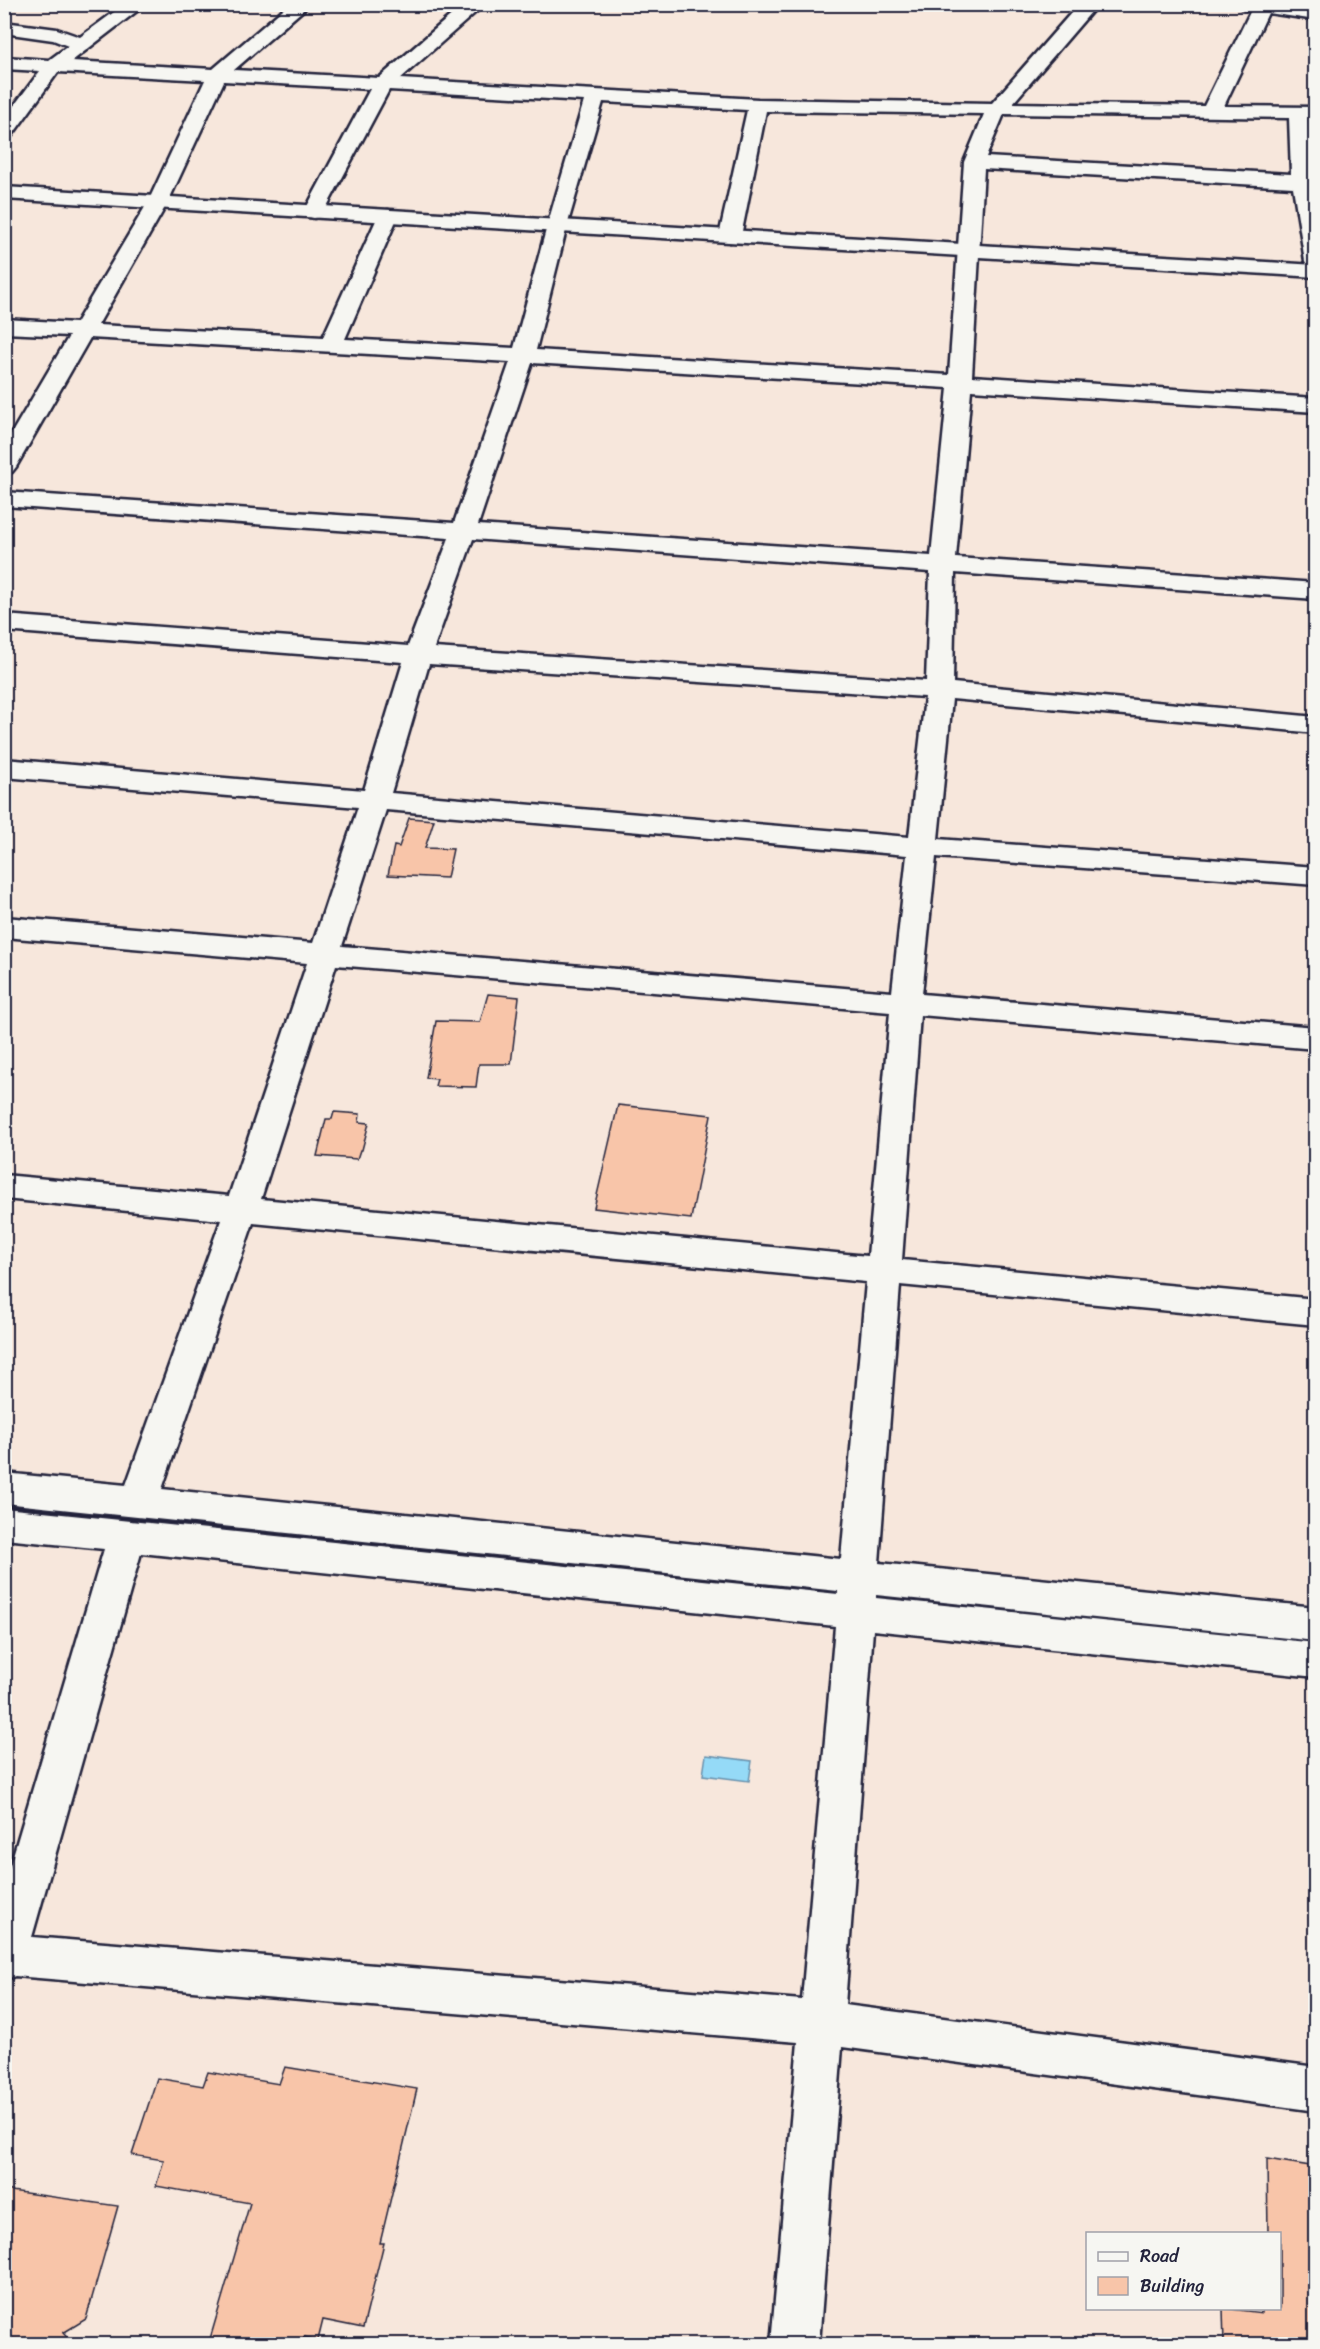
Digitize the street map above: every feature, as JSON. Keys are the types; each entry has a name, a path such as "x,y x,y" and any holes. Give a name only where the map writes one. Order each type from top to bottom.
{"street":[{"path":"4,133 53,66 137,4"},
{"path":"4,467 158,202 217,75 301,4"},
{"path":"314,212 382,85 476,4"},
{"path":"795,2344 906,1003 939,690 943,565 960,381 974,162 996,110 1089,4"},
{"path":"1211,112 1257,5 1316,15"},
{"path":"4,27 57,35 83,45"},
{"path":"4,63 758,105 1307,113 1309,182 1316,261"},
{"path":"595,96 557,226 523,356 464,531 418,656 375,800 242,1210 133,1519 5,1957 822,2023 1316,2089"},
{"path":"730,236 758,105"},
{"path":"974,162 1309,182"},
{"path":"4,193 1316,271"},
{"path":"331,345 388,216"},
{"path":"4,326 960,381 1316,405"},
{"path":"4,499 1316,591"},
{"path":"4,623 418,656 939,690 1316,725"},
{"path":"4,768 921,847 1316,876"},
{"path":"4,927 1316,1038"},
{"path":"4,1187 1316,1312"},
{"path":"4,1488 133,1519 857,1595 1316,1660"},
{"path":"4,1523 133,1519"},
{"path":"857,1595 1316,1624"}],"water":[{"path":"706,1755 752,1761 749,1781 703,1775"}],"building":[{"path":"409,818 434,820 425,848 453,849 447,878 388,875 394,846 399,847"},
{"path":"488,994 519,997 511,1064 479,1064 476,1087 435,1086 437,1079 426,1078 436,1021 480,1022"},
{"path":"618,1105 711,1115 691,1219 594,1208"},
{"path":"334,1112 360,1114 359,1122 369,1123 362,1150 357,1159 317,1156 326,1119 332,1119"},
{"path":"285,2067 417,2089 380,2243 384,2243 363,2328 323,2320 318,2340 304,2337 302,2344 237,2344 210,2339 250,2203 156,2186 164,2160 132,2155 157,2078 203,2086 208,2072 279,2084"},
{"path":"1267,2159 1316,2167 1316,2344 1224,2344 1223,2310 1262,2313 1262,2310 1281,2310 1281,2232 1268,2232"},
{"path":"4,2190 118,2206 86,2319 63,2333 73,2344 49,2344 4,2338"}]}
